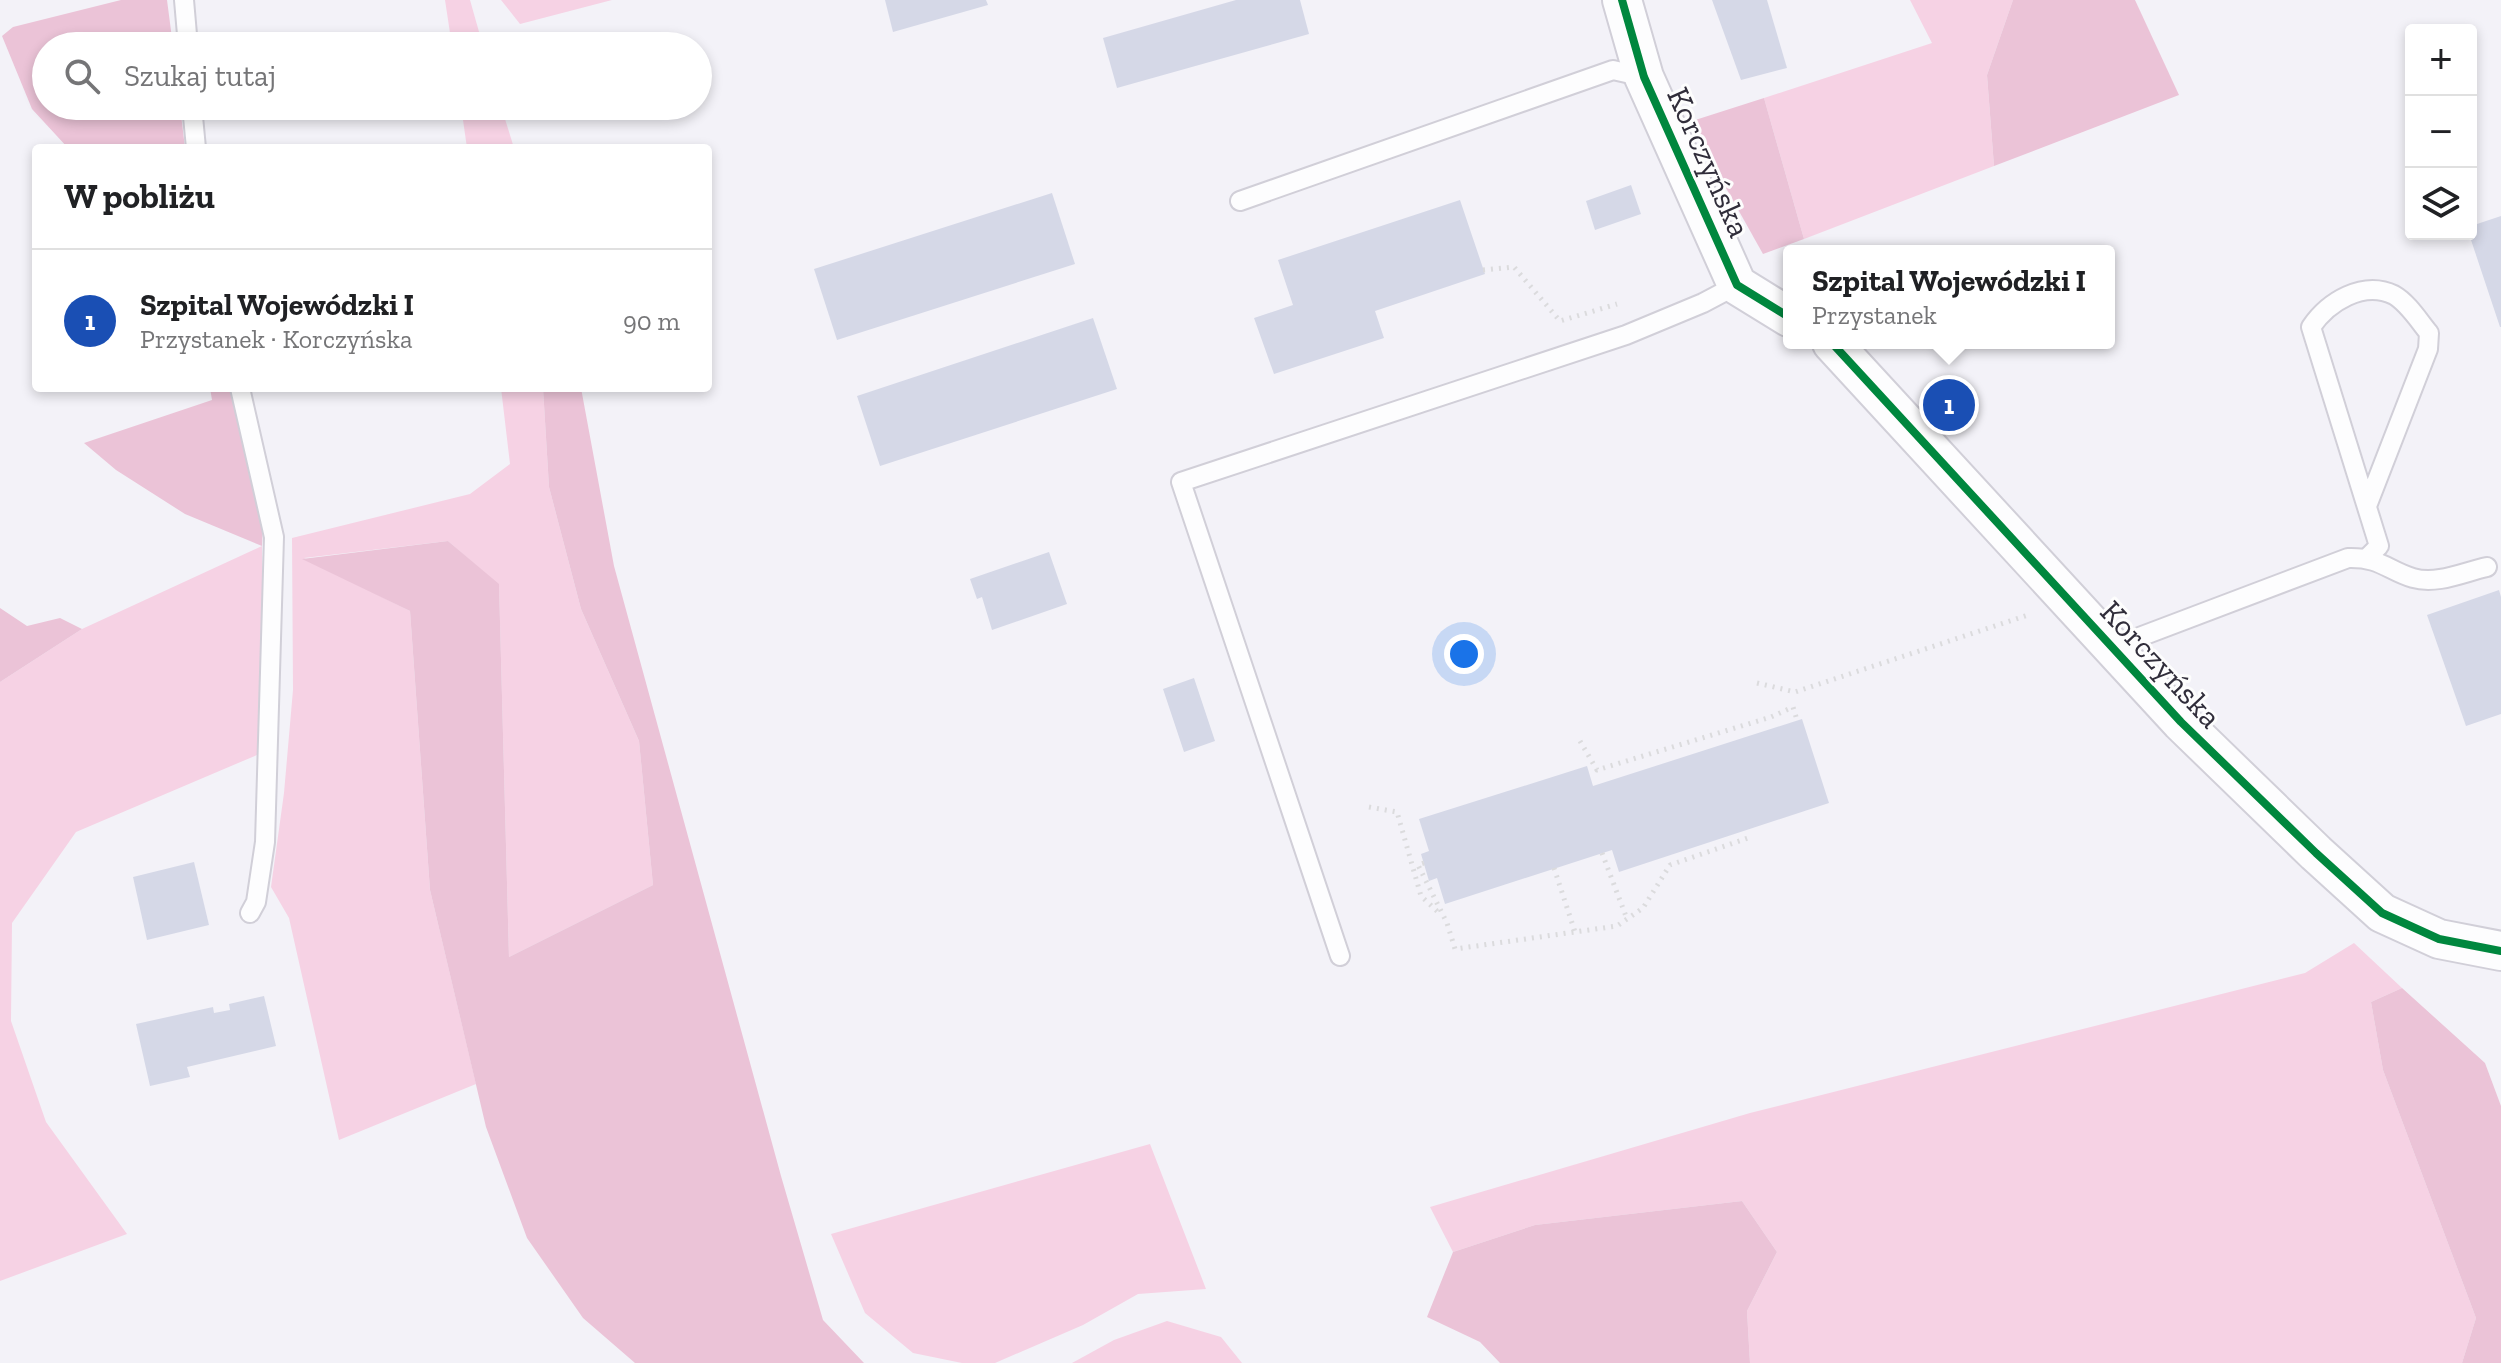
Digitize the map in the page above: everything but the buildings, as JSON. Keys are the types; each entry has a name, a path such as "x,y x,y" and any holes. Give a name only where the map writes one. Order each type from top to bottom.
{"street":[{"name":"Korczyńska","path":"1622,0 1644,77 1737,285 1783,313"},
{"name":"Korczyńska","path":"1838,349 2181,722 2382,913 2439,939 2501,951"}],"lane":[{"path":"184,0 187,32"},
{"path":"1240,201 1613,70 1644,77"},
{"path":"193,120 196,144"},
{"path":"1340,956 1181,482 1626,335 1737,285"},
{"path":"2367,506 2428,349 2429,333 2396,296 2377,289 2353,294 2333,303 2321,312 2311,327 2379,546 2367,558"},
{"path":"241,392 274,537 265,842 256,902 250,913"},
{"path":"2113,647 2348,558 2367,558 2412,578 2431,580 2487,567"}],"path":[{"path":"1483,270 1514,267 1560,321 1630,300"},
{"path":"1757,683 1795,692 2070,601"},
{"path":"1580,741 1597,770 1771,717 1793,707 1797,720"},
{"path":"1369,807 1397,812 1421,896 1446,920"},
{"path":"1424,863 1418,865 1446,920 1455,949 1617,926 1643,908 1670,865 1748,838"},
{"path":"1602,853 1627,919"},
{"path":"1554,868 1575,932"}],"shaded area":[{"path":"121,0 167,0 171,32 32,32 32,109 2,36 13,27"},
{"path":"445,0 470,0 479,32 450,32"},
{"path":"501,0 612,0 520,24"},
{"path":"1910,0 2013,0 1987,75 1994,166 1804,239 1764,98 1932,43"},
{"path":"2013,0 2135,0 2179,95 1994,166 1987,75"},
{"path":"1764,98 1804,239 1763,254 1689,122"},
{"path":"42,120 182,120 185,144 64,144"},
{"path":"463,120 505,120 513,144 466,144"},
{"path":"211,392 234,392 263,525 262,546 185,514 116,470 84,443 212,400"},
{"path":"501,392 543,392 549,487 581,609 639,741 653,885 509,957 499,585 448,541 304,558 410,611 430,890 476,1084 339,1140 289,918 271,887 284,793 293,690 292,538 470,494 510,464"},
{"path":"543,392 582,392 614,566 781,1176 823,1320 864,1363 635,1363 583,1318 527,1238 486,1127 430,890 410,611 302,559 448,541 499,584 509,957 653,885 639,741 581,609 549,487"},
{"path":"262,546 264,752 76,832 12,923 11,1021 46,1122 127,1234 0,1281 0,682 82,629"},
{"path":"0,608 27,626 60,618 82,629 0,682"},
{"path":"2354,943 2402,988 2371,1002 2383,1070 2476,1318 2462,1363 1750,1363 1747,1311 1777,1252 1742,1201 1535,1225 1453,1252 1430,1207 1750,1113 2305,973"},
{"path":"2402,988 2485,1063 2501,1106 2501,1363 2462,1363 2476,1318 2383,1070 2371,1002"},
{"path":"1150,1144 1206,1289 1138,1294 1083,1325 995,1363 962,1363 913,1353 865,1313 831,1234"},
{"path":"1742,1201 1777,1252 1747,1311 1750,1363 1500,1363 1480,1342 1427,1317 1453,1252 1535,1225"},
{"path":"1167,1321 1221,1337 1242,1363 1072,1363 1114,1340"}],"cycle path":[{"path":"1622,0 1644,77 1737,285 1783,313"},
{"path":"1838,349 2181,722 2382,913 2439,939 2501,951"}],"place":[{"name":"Szpital Wojewódzki I","path":"1949,405"}]}
